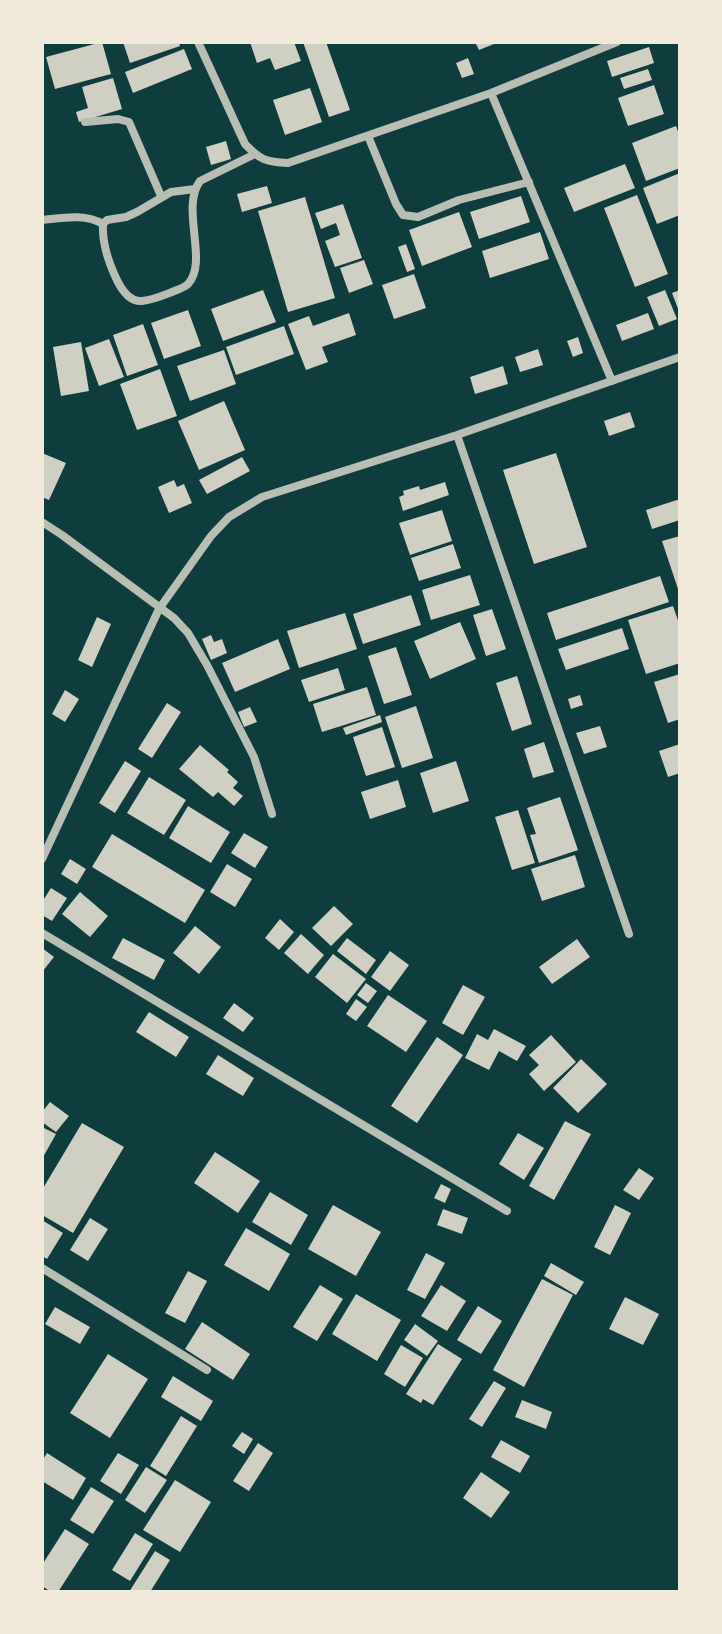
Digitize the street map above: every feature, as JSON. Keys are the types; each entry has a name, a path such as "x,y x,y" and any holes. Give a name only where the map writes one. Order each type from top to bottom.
{"street":[{"path":"198,42 245,144 268,162 288,163 491,93 617,42"},
{"path":"491,93 612,381"},
{"path":"85,122 118,119 129,122 161,196"},
{"path":"368,136 403,215 418,217 459,200 529,182"},
{"path":"103,224 105,250 117,281 130,298 152,300 186,286 193,277 195,267 195,189 200,181 255,154"},
{"path":"103,224 107,220 137,212 171,192 195,189"},
{"path":"42,220 87,218 103,224"},
{"path":"42,859 159,609 211,536 229,517 262,497 457,435 680,357"},
{"path":"457,435 629,934"},
{"path":"42,522 174,618 188,633 254,757 272,814"},
{"path":"42,933 507,1211"},
{"path":"42,1268 207,1370"}],"building":[{"path":"102,42 111,74 55,89 46,57"},
{"path":"123,42 179,42 180,46 130,63"},
{"path":"250,42 294,42 301,61 275,70 270,58 257,63"},
{"path":"303,42 326,42 350,110 329,117"},
{"path":"475,42 499,42 479,50"},
{"path":"649,47 654,63 612,77 607,61"},
{"path":"184,49 192,69 133,93 125,72"},
{"path":"468,58 474,74 462,78 456,63"},
{"path":"648,69 652,80 624,89 620,78"},
{"path":"113,78 122,109 79,122 76,112 88,108 82,87"},
{"path":"654,85 664,114 628,126 618,98"},
{"path":"310,88 322,122 285,135 273,100"},
{"path":"676,126 680,137 680,168 646,181 632,143"},
{"path":"226,141 231,159 211,165 206,147"},
{"path":"625,164 635,188 574,212 564,188"},
{"path":"680,173 680,215 657,224 643,188"},
{"path":"267,186 272,203 242,212 237,194"},
{"path":"637,195 668,274 635,287 604,208"},
{"path":"521,196 530,222 479,239 470,212"},
{"path":"305,197 335,298 288,312 258,211"},
{"path":"343,204 362,258 335,267 325,241 340,235 336,223 321,229 315,213"},
{"path":"459,212 472,247 422,266 409,230"},
{"path":"540,232 549,259 490,278 482,251"},
{"path":"406,244 415,269 407,272 398,247"},
{"path":"364,260 373,284 349,293 340,268"},
{"path":"414,274 426,308 394,319 382,285"},
{"path":"263,290 276,322 223,341 211,309"},
{"path":"665,290 677,319 659,326 647,297"},
{"path":"680,290 680,314 672,293"},
{"path":"188,310 201,346 164,359 151,323"},
{"path":"349,313 356,335 322,347 328,362 306,370 288,324 309,316 313,326"},
{"path":"648,313 654,329 622,341 616,325"},
{"path":"143,324 158,365 127,376 113,335"},
{"path":"284,326 294,354 236,375 226,347"},
{"path":"578,337 583,353 573,357 567,341"},
{"path":"109,339 124,377 99,386 85,348"},
{"path":"81,342 89,391 61,396 53,347"},
{"path":"538,349 543,365 520,372 515,357"},
{"path":"224,350 236,384 190,401 177,366"},
{"path":"503,366 508,384 475,394 470,377"},
{"path":"160,369 177,416 137,430 120,384"},
{"path":"224,401 245,450 199,470 178,421"},
{"path":"630,412 635,427 609,436 604,421"},
{"path":"42,453 66,463 49,500 42,497"},
{"path":"556,453 587,547 534,564 503,470"},
{"path":"242,457 250,471 207,494 199,480"},
{"path":"174,480 177,487 184,484 192,503 169,513 158,487"},
{"path":"445,482 449,495 403,511 399,497 404,495 403,491 419,486 420,490"},
{"path":"680,499 680,520 652,529 646,510"},
{"path":"442,510 452,541 410,555 399,523"},
{"path":"680,536 680,592 679,592 662,541"},
{"path":"453,544 461,568 419,581 411,558"},
{"path":"470,575 480,605 431,620 422,590"},
{"path":"660,576 669,602 556,640 547,613"},
{"path":"411,595 421,625 363,644 353,614"},
{"path":"673,606 680,626 680,663 646,674 628,620"},
{"path":"492,609 506,649 486,656 473,615"},
{"path":"345,613 357,649 299,668 287,631"},
{"path":"97,617 111,624 92,667 78,660"},
{"path":"460,622 476,659 430,679 414,641"},
{"path":"622,628 629,649 566,670 558,649"},
{"path":"211,635 214,642 222,639 227,653 211,660 202,639"},
{"path":"278,639 290,669 235,692 222,663"},
{"path":"396,647 412,695 384,704 368,656"},
{"path":"338,668 345,690 309,702 301,680"},
{"path":"680,674 680,719 668,723 654,682"},
{"path":"517,676 532,724 512,731 496,683"},
{"path":"367,687 376,715 322,732 313,704"},
{"path":"65,690 79,699 65,722 52,714"},
{"path":"580,695 583,705 571,709 568,699"},
{"path":"167,703 181,712 152,758 138,749"},
{"path":"416,706 433,758 402,768 385,717"},
{"path":"250,707 257,722 244,727 238,712"},
{"path":"380,715 382,722 346,735 343,728"},
{"path":"600,726 607,747 584,754 576,733"},
{"path":"382,727 395,767 366,776 353,737"},
{"path":"544,742 554,772 533,778 524,749"},
{"path":"680,744 680,773 668,777 659,751"},
{"path":"200,745 238,782 233,788 243,796 234,806 218,792 213,797 179,769"},
{"path":"125,761 141,771 115,813 99,803"},
{"path":"456,761 469,801 433,813 420,773"},
{"path":"149,777 186,800 164,835 127,813"},
{"path":"398,780 406,807 370,819 361,792"},
{"path":"560,797 578,850 539,863 530,835 536,834 527,808"},
{"path":"188,806 230,832 211,863 169,838"},
{"path":"518,810 535,863 512,870 495,817"},
{"path":"244,833 268,847 255,868 231,853"},
{"path":"112,834 205,890 185,923 92,867"},
{"path":"575,855 585,887 542,901 531,869"},
{"path":"70,859 86,869 77,884 61,874"},
{"path":"227,864 252,879 235,907 210,892"},
{"path":"51,888 67,898 52,921 42,915 42,902"},
{"path":"80,892 108,916 90,937 62,914"},
{"path":"334,906 353,924 331,946 312,928"},
{"path":"280,919 294,932 279,950 265,938"},
{"path":"195,926 221,947 199,974 173,953"},
{"path":"301,934 324,955 308,974 284,953"},
{"path":"123,938 165,960 154,980 112,958"},
{"path":"347,938 376,960 366,974 337,951"},
{"path":"577,939 590,957 552,984 539,967"},
{"path":"42,948 54,957 42,972"},
{"path":"390,951 409,965 390,991 371,977"},
{"path":"333,954 366,979 347,1003 315,977"},
{"path":"366,983 377,991 368,1003 357,995"},
{"path":"463,985 485,997 463,1035 442,1023"},
{"path":"388,995 427,1021 406,1052 367,1026"},
{"path":"356,999 367,1007 356,1021 346,1014"},
{"path":"234,1003 254,1018 243,1032 223,1018"},
{"path":"149,1012 189,1037 176,1057 136,1032"},
{"path":"494,1029 526,1046 517,1061 499,1051 489,1070 465,1058 477,1034 488,1040"},
{"path":"551,1035 576,1062 544,1091 529,1074 539,1065 529,1055"},
{"path":"437,1037 463,1055 417,1123 391,1106"},
{"path":"218,1055 254,1078 243,1096 206,1074"},
{"path":"581,1059 607,1084 578,1113 553,1088"},
{"path":"50,1102 69,1116 56,1132 42,1122 42,1112"},
{"path":"565,1121 591,1134 554,1200 529,1186"},
{"path":"82,1123 124,1147 73,1233 42,1215 42,1190"},
{"path":"42,1127 56,1134 42,1159"},
{"path":"518,1133 544,1148 524,1180 499,1164"},
{"path":"215,1152 260,1181 238,1213 194,1183"},
{"path":"639,1168 654,1178 639,1200 623,1190"},
{"path":"441,1184 451,1189 445,1203 434,1198"},
{"path":"270,1192 308,1215 291,1245 252,1222"},
{"path":"333,1205 381,1232 356,1276 308,1249"},
{"path":"615,1205 631,1213 610,1255 594,1247"},
{"path":"443,1209 468,1218 462,1234 437,1225"},
{"path":"90,1218 108,1229 88,1261 70,1250"},
{"path":"42,1220 63,1233 47,1259 42,1256"},
{"path":"246,1228 290,1254 269,1291 224,1265"},
{"path":"426,1253 445,1263 425,1299 407,1290"},
{"path":"551,1263 584,1282 576,1295 544,1276"},
{"path":"188,1271 207,1281 185,1323 165,1313"},
{"path":"542,1279 573,1295 524,1387 493,1370"},
{"path":"320,1285 343,1299 317,1341 293,1327"},
{"path":"441,1285 466,1301 447,1331 421,1316"},
{"path":"356,1294 401,1320 377,1361 332,1334"},
{"path":"625,1297 659,1314 643,1345 609,1329"},
{"path":"478,1306 502,1321 481,1354 457,1340"},
{"path":"55,1307 90,1327 80,1344 45,1324"},
{"path":"202,1322 250,1354 233,1380 185,1349"},
{"path":"415,1324 438,1341 427,1356 404,1340"},
{"path":"438,1344 462,1359 433,1405 423,1399 421,1403 406,1394"},
{"path":"401,1345 423,1358 405,1387 384,1374"},
{"path":"108,1354 148,1379 110,1438 70,1413"},
{"path":"173,1376 213,1401 201,1421 161,1397"},
{"path":"494,1381 506,1388 482,1427 469,1419"},
{"path":"522,1400 552,1412 546,1429 515,1417"},
{"path":"181,1416 197,1426 166,1476 150,1466"},
{"path":"242,1432 253,1439 244,1454 232,1446"},
{"path":"501,1440 530,1456 520,1473 491,1457"},
{"path":"258,1443 273,1453 249,1491 233,1481"},
{"path":"47,1453 86,1478 73,1500 42,1481 42,1461"},
{"path":"118,1453 139,1465 121,1494 100,1481"},
{"path":"146,1467 167,1480 145,1513 125,1500"},
{"path":"481,1472 510,1492 491,1518 463,1498"},
{"path":"175,1480 211,1502 180,1552 143,1530"},
{"path":"91,1487 114,1501 93,1534 70,1520"},
{"path":"65,1529 89,1544 58,1592 51,1592 42,1586 42,1565"},
{"path":"135,1533 153,1544 130,1581 112,1570"},
{"path":"155,1551 170,1560 150,1592 129,1592"}]}
